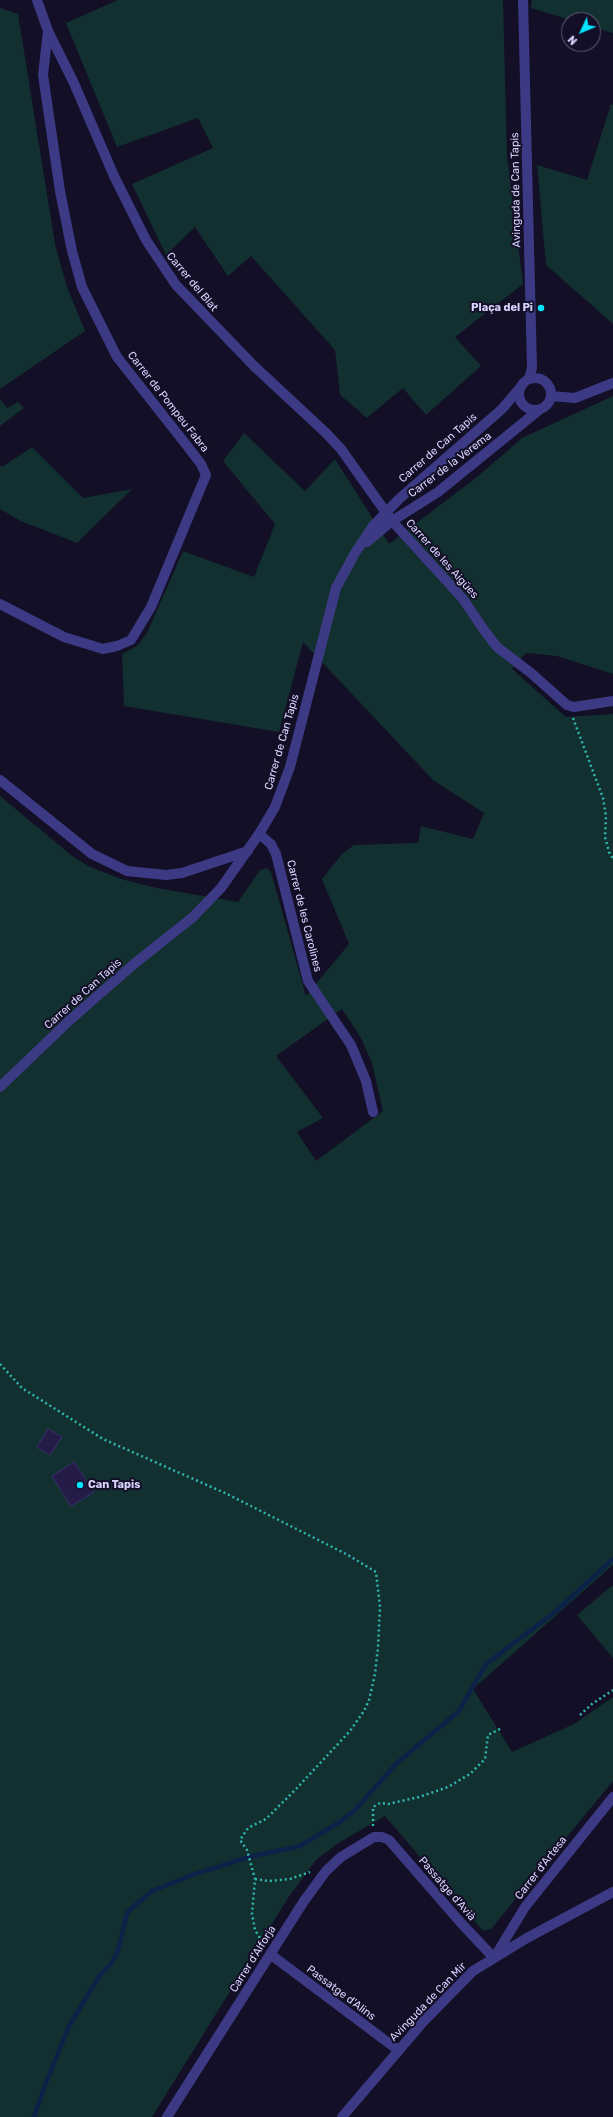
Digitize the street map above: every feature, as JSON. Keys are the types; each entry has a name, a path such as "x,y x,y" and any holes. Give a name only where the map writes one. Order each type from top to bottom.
{"street":[{"name":"Carrer del Blat","path":"37,0 48,31 73,81 130,209 152,250 165,270 189,300 216,328 341,449 386,512"},
{"name":"Avinguda de Can Tapis","path":"523,0 532,368 529,379"},
{"name":"Carrer de Pompeu Fabra","path":"0,604 64,637 103,648 118,646 131,640 151,607 206,475 201,464 117,357 82,287 72,252 60,191 44,75 48,31"},
{"path":"538,378 545,381 550,389 551,396 549,402 539,410 530,410 523,405 519,397 519,389 523,382 529,379 538,378"},
{"path":"551,396 575,398 613,383"},
{"name":"Carrer de Can Tapis","path":"0,1087 71,1019 134,964 193,917 221,888 248,851 275,808 290,767 336,588 355,553 373,526 386,512 429,471 502,409 519,389"},
{"name":"Carrer de la Verema","path":"355,553 392,521 438,492 539,410"},
{"name":"Carrer de les Aigües","path":"386,512 392,521 463,599 490,639 567,705"},
{"path":"567,705 574,706 613,701"},
{"path":"0,780 92,854 127,871 161,875 182,873 248,851"},
{"name":"Carrer de les Carolines","path":"259,834 271,844 276,854 308,981 351,1045 366,1081 373,1112"},
{"name":"Carrer d'Artesa","path":"494,1958 525,1907 613,1797"},
{"name":"Carrer d'Alforja","path":"167,2117 304,1901 329,1868 341,1857 378,1837"},
{"name":"Passatge d'Avià","path":"378,1837 395,1846 461,1924 494,1958"},
{"name":"Avinguda de Can Mir","path":"342,2117 398,2050 457,1986 473,1971 613,1892"},
{"name":"Passatge d'Alins","path":"270,1954 398,2050"}],"path":[{"path":"567,705 603,798 606,837 609,852 613,859"},
{"path":"0,1364 22,1388 103,1438 225,1493 348,1555 376,1572 380,1607 378,1647 368,1700 364,1711 350,1731 296,1789 266,1818 248,1828 240,1840 247,1850 255,1879 252,1914 255,1930 270,1954"},
{"path":"580,1715 592,1704 613,1690"},
{"path":"378,1837 374,1807 380,1803 388,1804 419,1797 448,1786 470,1774 485,1759 488,1735 502,1728"},
{"path":"255,1879 269,1881 290,1879 311,1872"}],"green space":[{"path":"118,0 503,0 507,156 523,284 455,337 481,366 426,415 403,388 367,418 340,395 335,350 251,256 228,276 195,227 166,255 132,184 213,148 198,118 117,147 66,23"},
{"path":"532,0 613,0 613,33 601,29 601,12 561,12 561,17 531,8"},
{"path":"0,8 18,14 55,244 67,287 85,331 0,389"},
{"path":"611,104 613,105 613,324 546,265 537,165 587,180"},
{"path":"613,396 613,674 557,656 526,653 512,669 566,717 613,714 613,1565 473,1689 512,1752 574,1724 613,1697 613,1781 491,1929 483,1931 385,1816 337,1844 316,1860 288,1898 152,2117 0,2117 0,796 71,855 88,866 121,879 157,888 238,902 260,870 267,868 271,872 306,996 349,944 322,879 342,854 354,845 418,843 421,826 473,839 484,813 433,780 303,642 279,732 124,706 122,654 137,646 147,633 183,551 254,577 275,524 223,461 244,433 305,491 335,459 389,544 477,477 522,438","holes":["342,1009 361,1038 372,1063 383,1111 316,1161 297,1132 323,1118 276,1056"]},
{"path":"0,399 7,408 18,402 24,408 0,426"},
{"path":"32,447 83,498 132,489 77,543 21,521 0,509 0,465 2,467"},
{"path":"613,1585 613,1658 577,1615"}],"building":[{"path":"48,1429 62,1437 50,1455 37,1447"},
{"name":"Can Tapis","path":"74,1462 94,1492 71,1506 52,1476"}],"waterway":[{"path":"34,2117 69,2026 100,1975 111,1964 118,1951 127,1913 152,1891 192,1875 249,1857 300,1846 340,1822 355,1810 397,1763 459,1711 486,1664 555,1612 613,1559"}],"place":[{"name":"Plaça del Pi","path":"541,308"},
{"name":"Can Tapis","path":"80,1485"}]}
